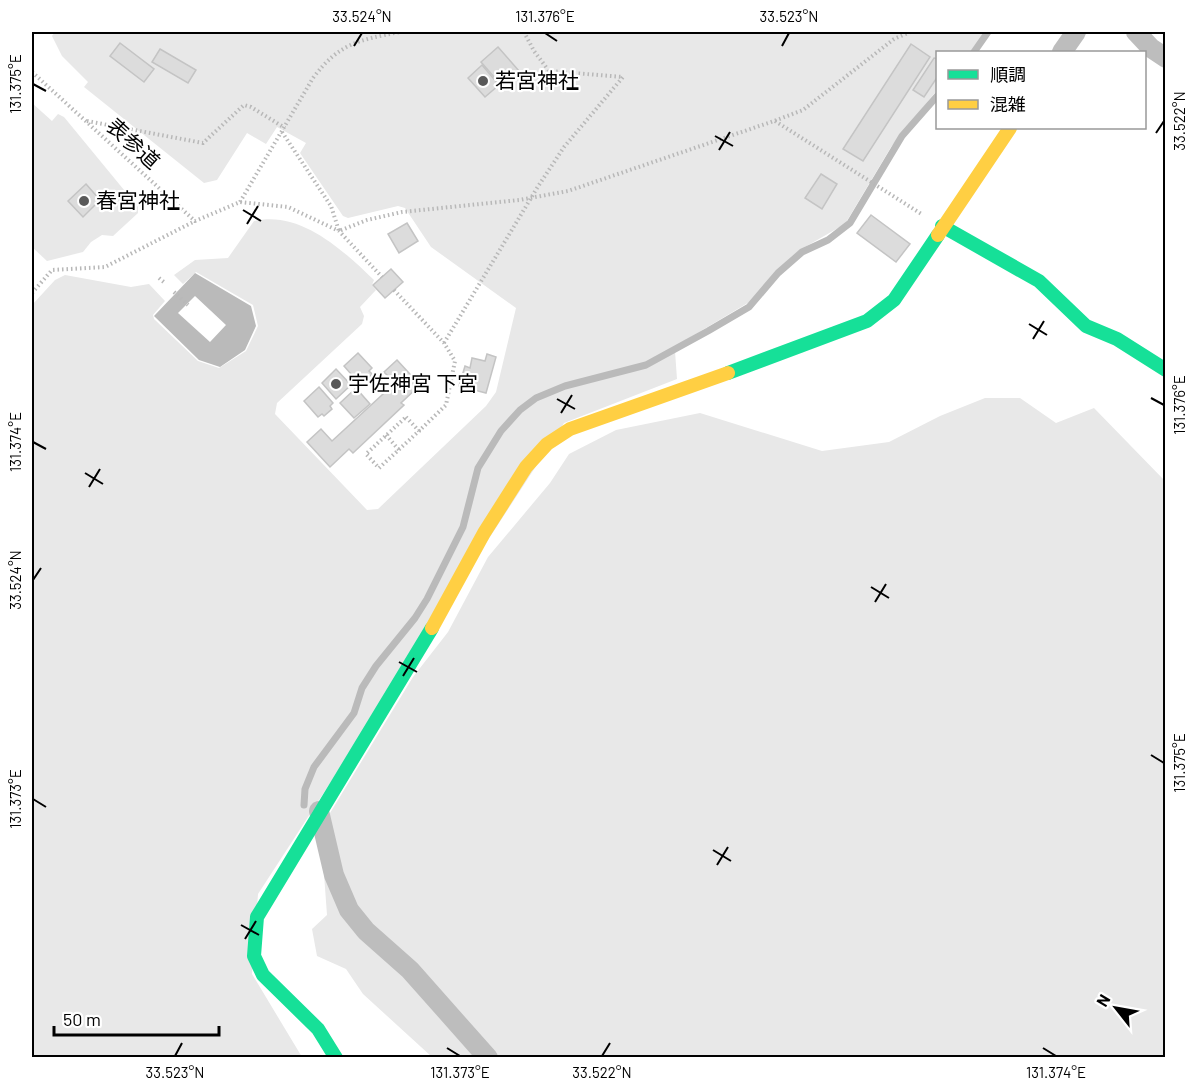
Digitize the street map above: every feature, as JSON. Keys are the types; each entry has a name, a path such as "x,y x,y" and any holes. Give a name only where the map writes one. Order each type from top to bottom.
{"street":[{"path":"1063,51 1076,32"},
{"path":"1136,32 1151,48 1166,58"},
{"path":"336,1058 318,1029 263,975 254,956 257,917 405,667 425,640 484,533 526,467 547,444 570,429 647,404 867,321 894,300 1009,129"},
{"path":"942,226 1039,281 1086,326 1117,339 1166,370"},
{"path":"319,811 334,875 349,910 366,931 410,970 488,1058"}],"path":[{"path":"240,202 313,78 327,59 354,42 400,32"},
{"path":"444,343 519,215 564,147 623,76 549,70 534,51 524,32"},
{"path":"339,231 368,220 402,212 519,200 568,191 774,121 803,110 894,39 910,32"},
{"name":"表参道","path":"32,72 195,221"},
{"path":"85,121 202,142 244,105 251,106 284,130 331,206 339,231"},
{"path":"774,121 942,226"},
{"path":"32,293 52,270 105,267 195,221 240,202 288,207 339,231 382,277"},
{"path":"159,278 165,283"},
{"path":"394,290 444,343 455,361 446,405 419,431 399,450 379,468 366,454 406,417 419,431"},
{"path":"174,292 188,305"},
{"path":"386,435 399,450"}],"shaded area":[{"path":"55,32 985,32 971,51 936,51 936,91 891,147 845,224 798,251 777,270 751,301 679,344 675,351 677,379 564,423 258,894 252,974 302,1057 32,1057 32,305 55,280 65,275 131,287 149,284 165,301 153,315 154,319 198,361 219,368 246,351 258,326 253,305 196,272 183,284 174,275 195,260 228,258 254,221 271,219 288,221 320,235 335,245 374,280 372,285 376,290 360,307 364,316 362,324 277,403 275,414 367,510 378,509 486,406 496,392 516,308 431,247 405,208 398,206 348,218 343,216 300,153 306,143 277,127 266,144 247,133 217,180 204,183 84,87 88,82 62,56 52,36"},
{"path":"32,103 52,121 58,114 64,117 138,207 138,213 113,236 102,235 91,242 83,252 47,261 32,247"},
{"path":"195,273 251,306 256,326 245,350 220,367 199,360 154,316","holes":["195,296 226,325 210,342 178,313"]},
{"path":"985,398 1020,398 1056,423 1094,408 1165,481 1165,1057 432,1057 363,994 346,969 317,956 312,929 327,915 324,874 316,836 413,677 448,632 488,557 550,483 569,454 616,430 700,413 822,451 889,442 940,416"}],"building":[{"path":"120,43 154,69 144,82 110,56"},
{"path":"911,44 930,57 863,161 843,149"},
{"path":"498,47 519,71 502,86 481,62"},
{"path":"160,49 196,70 188,83 152,62"},
{"path":"934,58 936,58 936,79 924,97 913,90"},
{"name":"若宮神社","path":"482,65 499,85 485,97 468,78"},
{"path":"821,174 837,184 822,209 805,198"},
{"name":"春宮神社","path":"86,184 100,200 83,217 68,201"},
{"path":"871,215 910,244 896,262 857,233"},
{"path":"407,223 418,241 399,253 388,234"},
{"path":"391,269 403,282 385,298 373,285"},
{"path":"358,353 372,368 369,371 372,374 364,382 361,379 358,382 344,366"},
{"path":"487,354 496,357 486,393 459,386 465,366 470,368 472,358 485,361"},
{"path":"397,360 420,385 401,403 404,405 353,453 349,449 330,467 307,442 321,429 332,441 395,383 384,372"},
{"name":"宇佐神宮 下宮","path":"336,369 351,385 336,399 322,383"},
{"path":"319,387 333,403 330,406 332,409 324,416 322,414 318,417 304,401"},
{"path":"356,388 370,404 354,418 340,403"}],"waterway":[{"path":"975,51 988,32"},
{"path":"304,805 305,789 314,767 354,713 362,688 376,666 415,618 427,599 463,527 478,468 501,431 520,410 536,398 565,386 646,365 749,307 778,273 802,252 828,240 850,223 902,136 936,97"}],"traffic: fast":[{"path":"942,226 1039,281 1086,326 1117,339 1166,370"},
{"path":"728,373 867,321 894,300 938,235"},
{"path":"336,1058 318,1029 263,975 254,956 257,917 432,628"}],"traffic: slow":[{"path":"938,235 1009,129"},
{"path":"432,628 484,533 526,467 547,444 570,429 728,373"}],"place":[{"name":"若宮神社","path":"483,81"},
{"name":"春宮神社","path":"84,201"},
{"name":"宇佐神宮 下宮","path":"336,384"}]}
